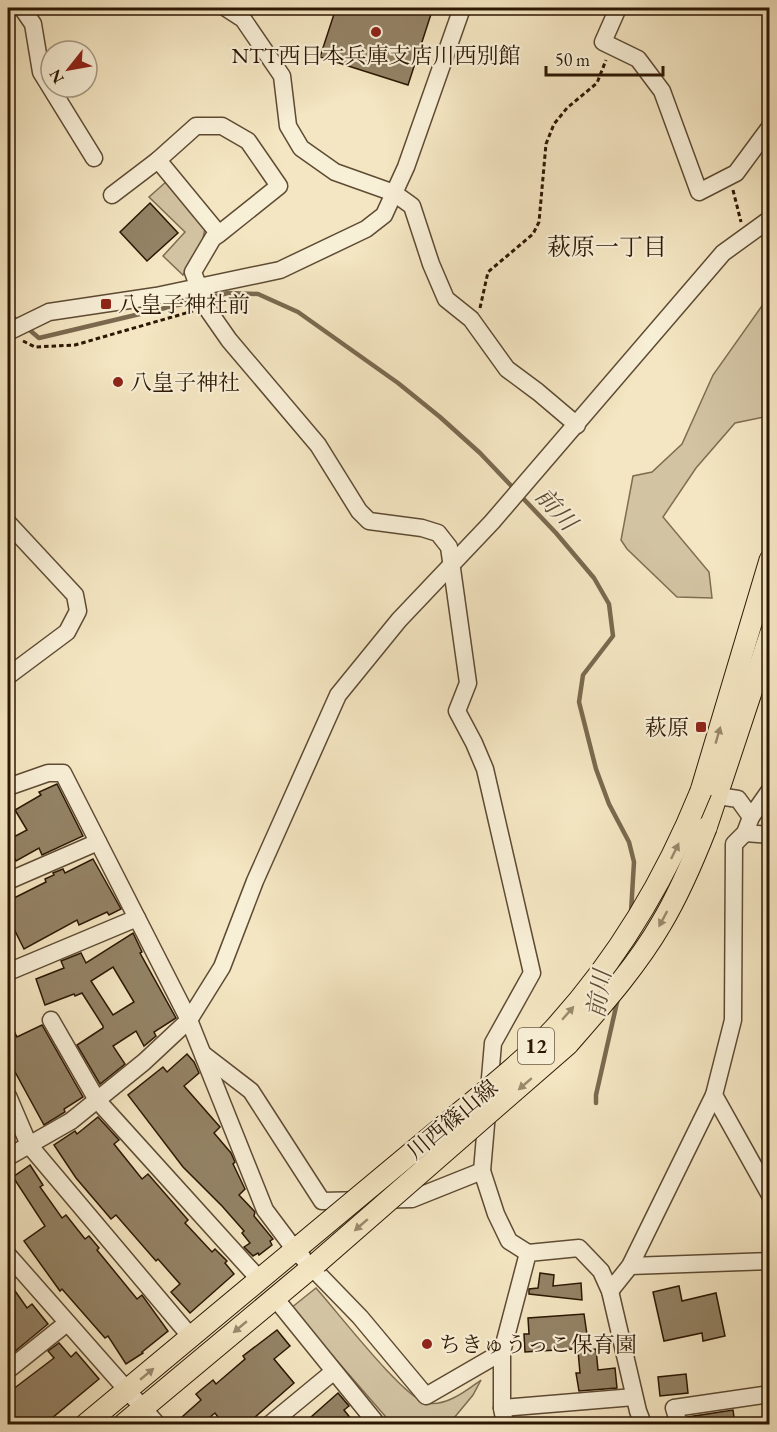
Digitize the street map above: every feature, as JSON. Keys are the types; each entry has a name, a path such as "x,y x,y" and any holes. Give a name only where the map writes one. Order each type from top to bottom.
{"main road":[{"name":"川西篠山線","path":"124,1425 314,1265 568,1044 600,1007 661,925 693,861 706,828 710,794 770,560"},
{"name":"川西篠山線","path":"86,1425 514,1067 553,1029 615,954 642,914 675,852 710,794 770,635"}],"street":[{"path":"21,8 33,24 41,72 94,158"},
{"path":"226,8 243,19 282,76 288,126 301,148 335,172 394,193 412,206 431,264 446,299 471,320 507,369 577,425"},
{"path":"12,335 49,312 156,297 280,270 366,229 384,215 406,167 462,8"},
{"path":"618,8 603,42 638,59 662,91 699,192 736,173 770,127"},
{"path":"112,195 158,160 196,126 222,126 248,141 279,186 213,238 193,272 206,307 229,340 318,445 359,511 369,521 422,528 438,533 448,546 468,683 457,711 474,742 484,769 532,973 493,1043 482,1171 496,1214 509,1241 528,1253 579,1248 601,1271 610,1292 634,1397 643,1425"},
{"path":"158,160 219,234"},
{"path":"8,1157 71,1121 144,1062 189,1020 222,967 255,881 338,695 399,620 492,522 723,253 770,219"},
{"path":"8,523 75,595 78,611 67,632 8,676"},
{"path":"8,787 48,772 63,773 189,1020 265,1210 360,1317 426,1396 502,1352"},
{"path":"610,1292 630,1266 714,1095 733,1020 734,844 745,833 751,817 770,790"},
{"path":"710,794 738,798 751,817"},
{"path":"745,833 770,835"},
{"path":"8,881 98,842"},
{"path":"8,972 137,918"},
{"path":"51,1020 97,1100 260,1280"},
{"path":"203,1054 250,1091 322,1202 412,1198 482,1171"},
{"path":"714,1095 765,1174 770,1195"},
{"path":"8,1096 29,1145 191,1337"},
{"path":"528,1253 502,1352 504,1416 575,1400 634,1397"},
{"path":"8,1255 157,1425"},
{"path":"630,1266 770,1261"},
{"path":"275,1298 377,1425"},
{"path":"8,1370 66,1323"},
{"path":"270,1425 333,1372"},
{"path":"679,1425 674,1408 770,1394"}],"path":[{"path":"476,328 488,272 533,234 539,222 546,144 554,124 567,108 597,83 611,45"},
{"path":"729,177 745,236"},
{"path":"12,335 35,347 75,345 206,307"}],"shaded area":[{"path":"167,181 206,224 202,243 183,275 163,256 185,232 149,197"},
{"path":"769,296 769,416 735,423 696,468 663,517 709,572 712,598 677,597 627,549 621,540 633,476 652,472 682,444 713,375"},
{"path":"316,1288 387,1371 416,1398 434,1404 449,1400 481,1380 473,1395 449,1424 392,1424 291,1308"}],"building":[{"name":"NTT西日本兵庫支店川西別館","path":"336,8 433,8 408,85 320,57"},
{"path":"150,203 178,233 147,261 120,232"},
{"path":"57,784 83,836 42,855 39,848 16,861 8,840 27,830 15,810 41,795 39,792"},
{"path":"93,859 121,909 109,915 107,912 79,925 77,920 24,949 8,917 8,901 46,882 45,879 54,875 53,873 63,869 65,873"},
{"path":"133,933 142,952 140,953 176,1018 154,1032 156,1036 144,1046 136,1031 113,1046 125,1064 100,1084 77,1045 103,1026 82,993 45,1005 36,979 64,968 61,961 81,953 86,963","holes":["113,967 134,1002 113,1015 91,981"]},
{"path":"8,1019 17,1037 42,1025 83,1097 44,1125 8,1059"},
{"path":"187,1054 199,1073 184,1086 220,1127 214,1133 231,1153 235,1162 233,1164 245,1189 239,1195 255,1212 254,1216 273,1239 270,1241 272,1245 259,1255 258,1253 253,1256 244,1247 250,1243 242,1233 244,1231 183,1167 128,1095 163,1067 167,1072"},
{"path":"98,1117 119,1140 114,1144 142,1179 148,1174 188,1220 185,1223 212,1252 215,1249 227,1261 225,1263 234,1274 190,1313 171,1292 180,1284 158,1259 156,1261 116,1215 111,1219 76,1178 54,1145 75,1131 77,1134"},
{"path":"30,1165 43,1185 40,1187 62,1218 66,1215 85,1239 89,1236 99,1248 97,1250 137,1299 142,1295 168,1331 143,1353 126,1364 108,1336 105,1338 62,1289 60,1291 24,1241 45,1226 13,1177"},
{"path":"540,1273 554,1275 553,1286 581,1283 582,1300 529,1294 529,1289 538,1288"},
{"path":"8,1281 27,1308 32,1304 48,1324 8,1357"},
{"path":"679,1286 682,1301 716,1293 725,1336 703,1341 702,1333 664,1341 653,1292"},
{"path":"584,1314 589,1348 525,1352 524,1334 529,1334 528,1318"},
{"path":"277,1330 290,1346 274,1359 294,1383 246,1425 224,1425 215,1413 200,1425 173,1425 201,1400 196,1394 213,1380 216,1384 245,1359 243,1356"},
{"path":"59,1343 71,1357 76,1352 99,1379 51,1419 55,1425 22,1425 16,1417 8,1424 8,1393 54,1358 48,1351"},
{"path":"596,1349 598,1370 615,1368 617,1388 579,1391 576,1373 580,1373 578,1351"},
{"path":"686,1374 688,1393 660,1396 658,1377"},
{"path":"338,1393 349,1406 344,1410 356,1425 302,1425"},
{"path":"733,1410 735,1425 689,1425 688,1417"}],"waterway":[{"name":"前川","path":"26,327 39,338 228,293 258,294 298,312 398,383 480,453 556,533 594,578 609,604 613,636 583,675 579,702 596,769 609,804 629,842 634,862 631,912"},
{"name":"前川","path":"8,313 19,322"},
{"name":"前川","path":"596,1103 618,998"}],"place":[{"name":"NTT西日本兵庫支店川西別館","path":"376,32"},
{"name":"八皇子神社前","path":"106,304"},
{"name":"八皇子神社","path":"118,382"},
{"name":"萩原","path":"701,727"},
{"name":"ちきゅうっこ保育園","path":"427,1344"}],"district":[{"name":"萩原一丁目","path":"607,247"}]}
